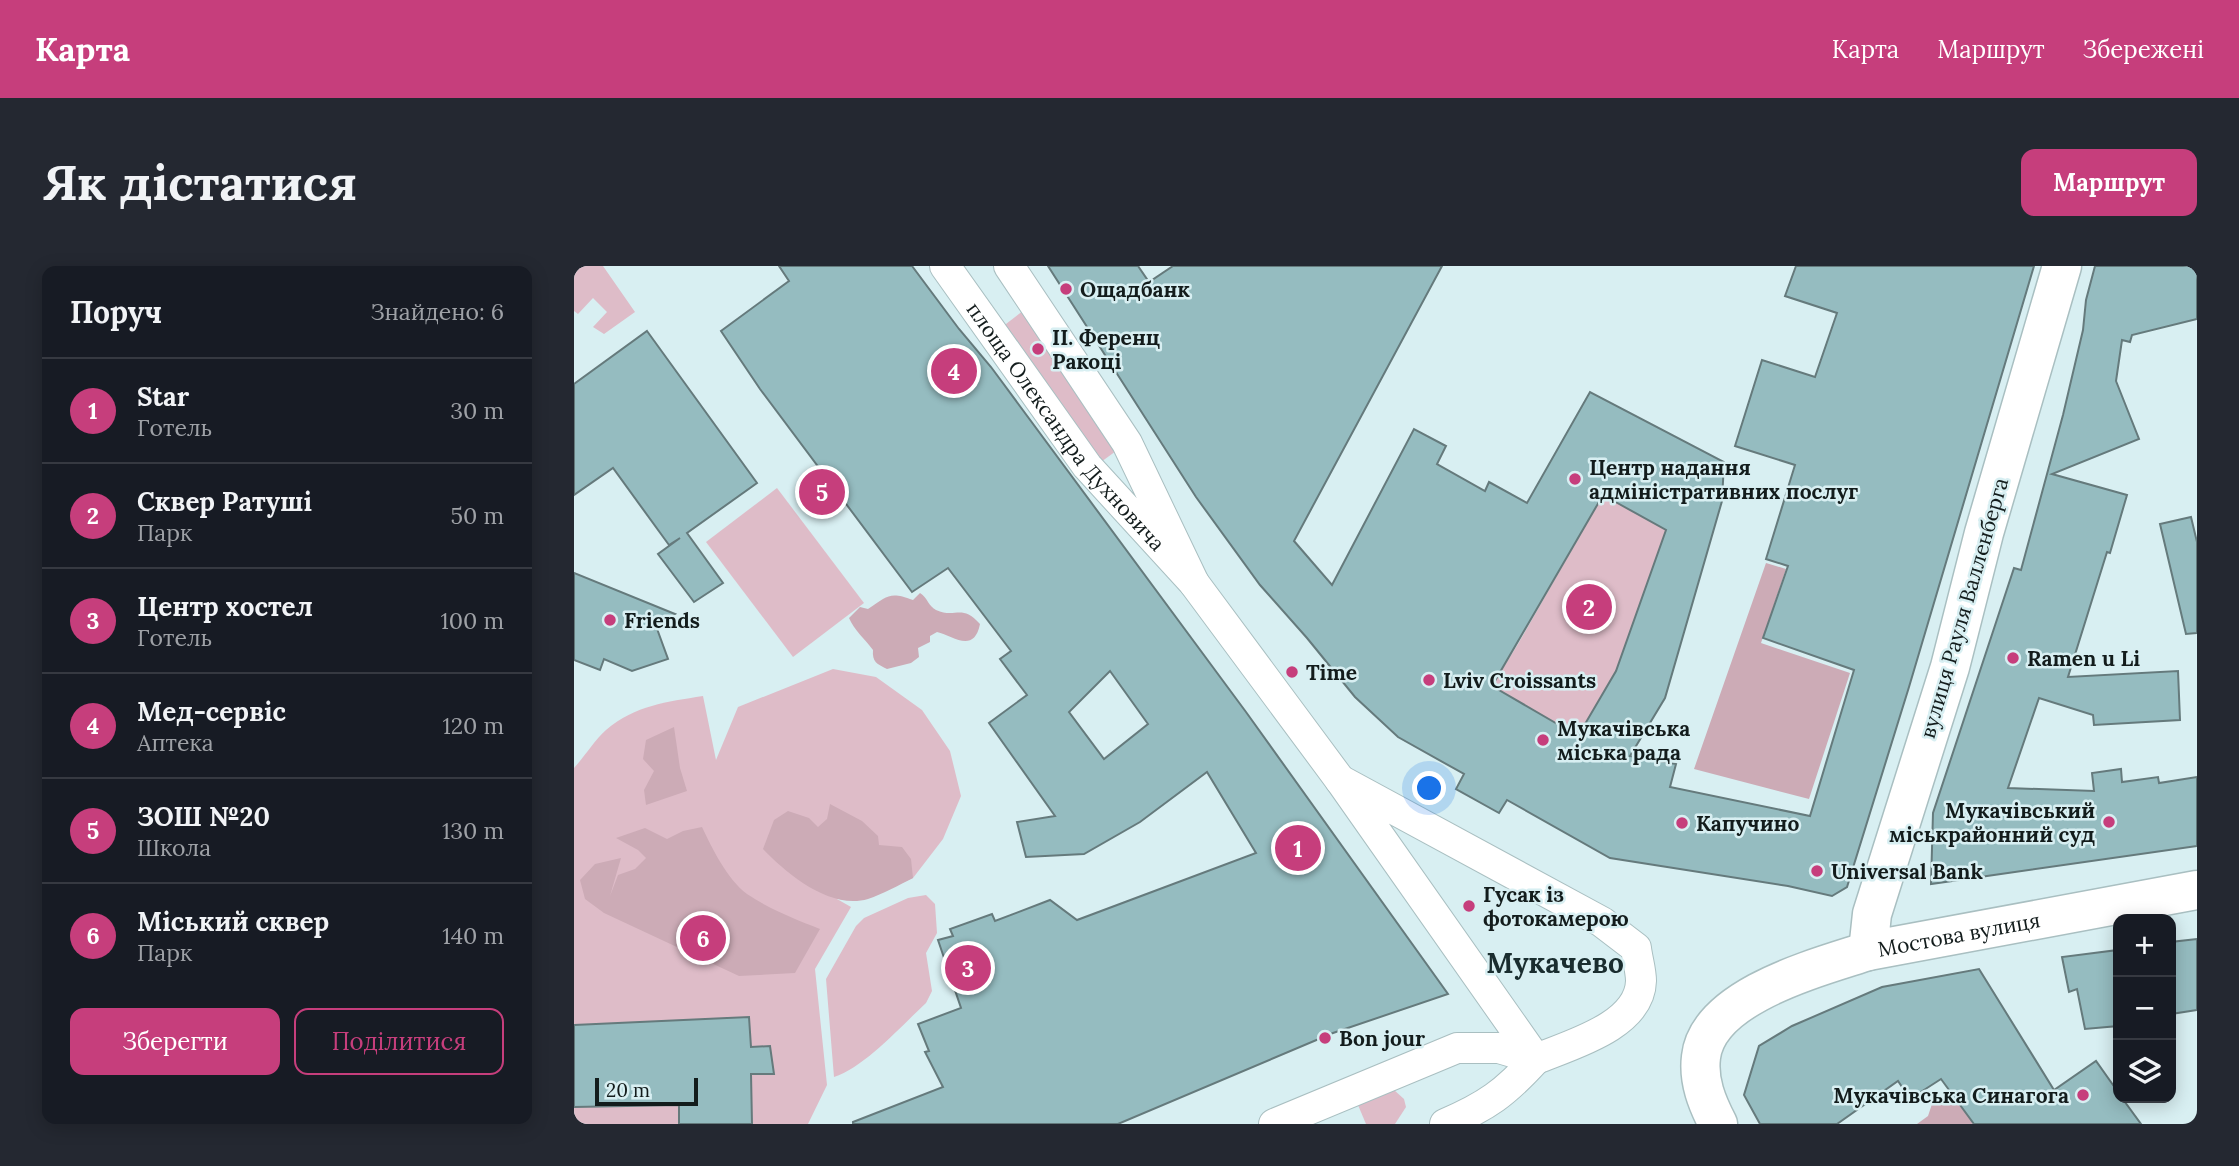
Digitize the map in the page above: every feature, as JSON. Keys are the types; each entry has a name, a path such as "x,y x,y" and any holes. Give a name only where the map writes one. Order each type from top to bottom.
{"street":[{"name":"площа Олександра Духновича","path":"945,266 1087,466 1194,583 1340,780 1536,1059 1601,1034 1632,1007 1641,983 1636,948 1602,922 1340,780"},
{"name":"площа Олександра Духновича","path":"1009,266 1127,443 1194,583"},
{"name":"вулиця Рауля Валленберга","path":"1868,951 1871,914 1950,667 1984,533 2062,266"},
{"name":"Мостова вулиця","path":"1718,1124 1707,1101 1701,1076 1701,1054 1711,1032 1730,1010 1751,995 1778,982 1868,951 2197,890"},
{"path":"1274,1124 1457,1048 1499,1048 1536,1059 1512,1085 1480,1109 1445,1124"}],"shaded area":[{"path":"574,266 603,266 635,312 604,334 593,327 607,312 593,298 578,314 574,311"},
{"path":"1033,303 1127,443 1090,470 993,334"},
{"path":"777,488 864,603 793,657 706,542"},
{"path":"1603,495 1666,530 1616,671 1563,761 1548,752 1563,727 1513,698 1498,722 1476,711 1518,644"},
{"path":"1766,563 1786,569 1761,643 1850,673 1809,799 1694,769"},
{"path":"920,593 936,610 968,614 980,624 977,633 968,641 962,641 937,632 930,636 930,642 918,648 919,657 911,663 887,669 880,666 873,657 873,650 849,618 860,607 868,609 889,596 913,600"},
{"path":"833,669 876,677 922,710 950,751 961,796 943,839 913,878 866,899 837,899 851,907 815,969 827,1085 808,1124 574,1124 574,768 606,730 629,715 652,706 703,696 716,760 738,707"},
{"path":"674,727 680,768 687,791 646,805 644,790 654,771 643,759 646,740"},
{"path":"830,804 862,821 878,836 879,845 902,847 911,859 913,878 868,899 839,899 810,888 763,849 774,820 788,811 809,818 818,827 827,819"},
{"path":"702,827 715,853 740,888 773,909 820,929 795,973 739,976 604,913 585,899 580,880 595,864 621,858 610,896 618,875 635,869 646,858 638,850 616,838 645,828 667,839 683,831"},
{"path":"926,895 935,904 937,933 926,953 932,991 926,1003 870,1055 834,1077 826,979 856,926 864,918 908,898"},
{"path":"1394,1090 1404,1099 1406,1107 1395,1124 1366,1124 1358,1105"},
{"path":"1955,1098 1965,1112 1982,1116 1988,1124 1917,1124 1928,1116 1932,1104"}],"building":[{"path":"779,266 912,266 991,367 1246,712 1448,994 1333,1033 1118,1124 853,1124 943,1087 925,1052 929,1051 918,1024 961,1008 938,940 953,936 950,929 992,914 995,921 1050,900 1077,920 1256,853 1207,772 1140,822 1084,854 1026,857 1017,822 1055,816 989,723 1027,695 1000,659 1011,651 948,568 912,592 760,389 721,331 789,281","holes":["1110,671 1148,724 1104,759 1069,712"]},
{"path":"1048,266 1138,266 1149,282 1173,266 1442,266 1294,541 1332,585 1414,429 1446,446 1437,464 1485,491 1489,482 1527,503 1590,392 1724,462 1722,501 1665,698 1630,756 1676,764 1670,787 1810,816 1854,670 1763,638 1788,566 1766,559 1795,465 1735,446 1762,360 1815,377 1837,313 1785,296 1796,266 2034,266 1847,887 1832,896 1788,886 1610,858 1507,800 1499,813 1456,789 1464,774 1398,737 1355,697 1260,585 1196,497","holes":["1603,495 1666,530 1616,671 1578,736 1492,686"]},
{"path":"2095,266 2197,266 2197,319 2132,335 2130,342 2122,340 2116,381 2139,439 2052,474 2127,495 2068,677 2178,671 2180,720 2094,725 2093,715 2039,698 2008,788 2094,791 2092,773 2121,769 2122,782 2158,777 2159,783 2197,777 2197,846 1931,884 1933,813 2014,568 2021,570 2063,415"},
{"path":"647,331 757,483 687,533 723,583 694,602 658,554 680,538 669,545 613,468 574,495 574,384"},
{"path":"2191,517 2197,542 2197,633 2186,634 2160,524"},
{"path":"574,573 675,614 656,626 668,659 632,671 604,659 600,670 574,660"},
{"path":"2197,939 2197,1010 2176,1013 2176,977 2176,941"},
{"path":"2113,951 2113,1026 2085,1029 2077,989 2069,992 2062,957"},
{"path":"1979,969 2054,1090 2096,1061 2113,1085 2113,1103 2126,1103 2141,1124 1974,1124 1941,1079 1910,1099 1898,1081 1837,1124 1760,1124 1744,1095 1759,1046 1792,1026 1882,987"},
{"path":"749,1017 751,1047 770,1046 774,1074 751,1074 752,1124 679,1124 679,1105 574,1107 574,1025"}],"place":[{"name":"Ощадбанк","path":"1066,289"},
{"name":"II. Ференц Ракоці","path":"1038,349"},
{"name":"Мед-сервіс","path":"954,371"},
{"name":"Центр надання адміністративних послуг","path":"1575,479"},
{"name":"ЗОШ №20","path":"822,492"},
{"name":"Сквер Ратуші","path":"1589,607"},
{"name":"Friends","path":"610,620"},
{"name":"Ramen u Li","path":"2013,658"},
{"name":"Time","path":"1292,672"},
{"name":"Lviv Croissants","path":"1429,680"},
{"name":"Мукачівська міська рада","path":"1543,740"},
{"name":"Мукачівський міськрайонний суд","path":"2109,822"},
{"name":"Капучино","path":"1682,823"},
{"name":"Star","path":"1298,848"},
{"name":"Universal Bank","path":"1817,871"},
{"name":"Гусак із фотокамерою","path":"1469,906"},
{"name":"Міський сквер","path":"703,938"},
{"name":"Центр хостел","path":"968,968"},
{"name":"Bon jour","path":"1325,1038"},
{"name":"Мукачівська Синагога","path":"2083,1095"}],"district":[{"name":"Мукачево","path":"1555,963"}]}
